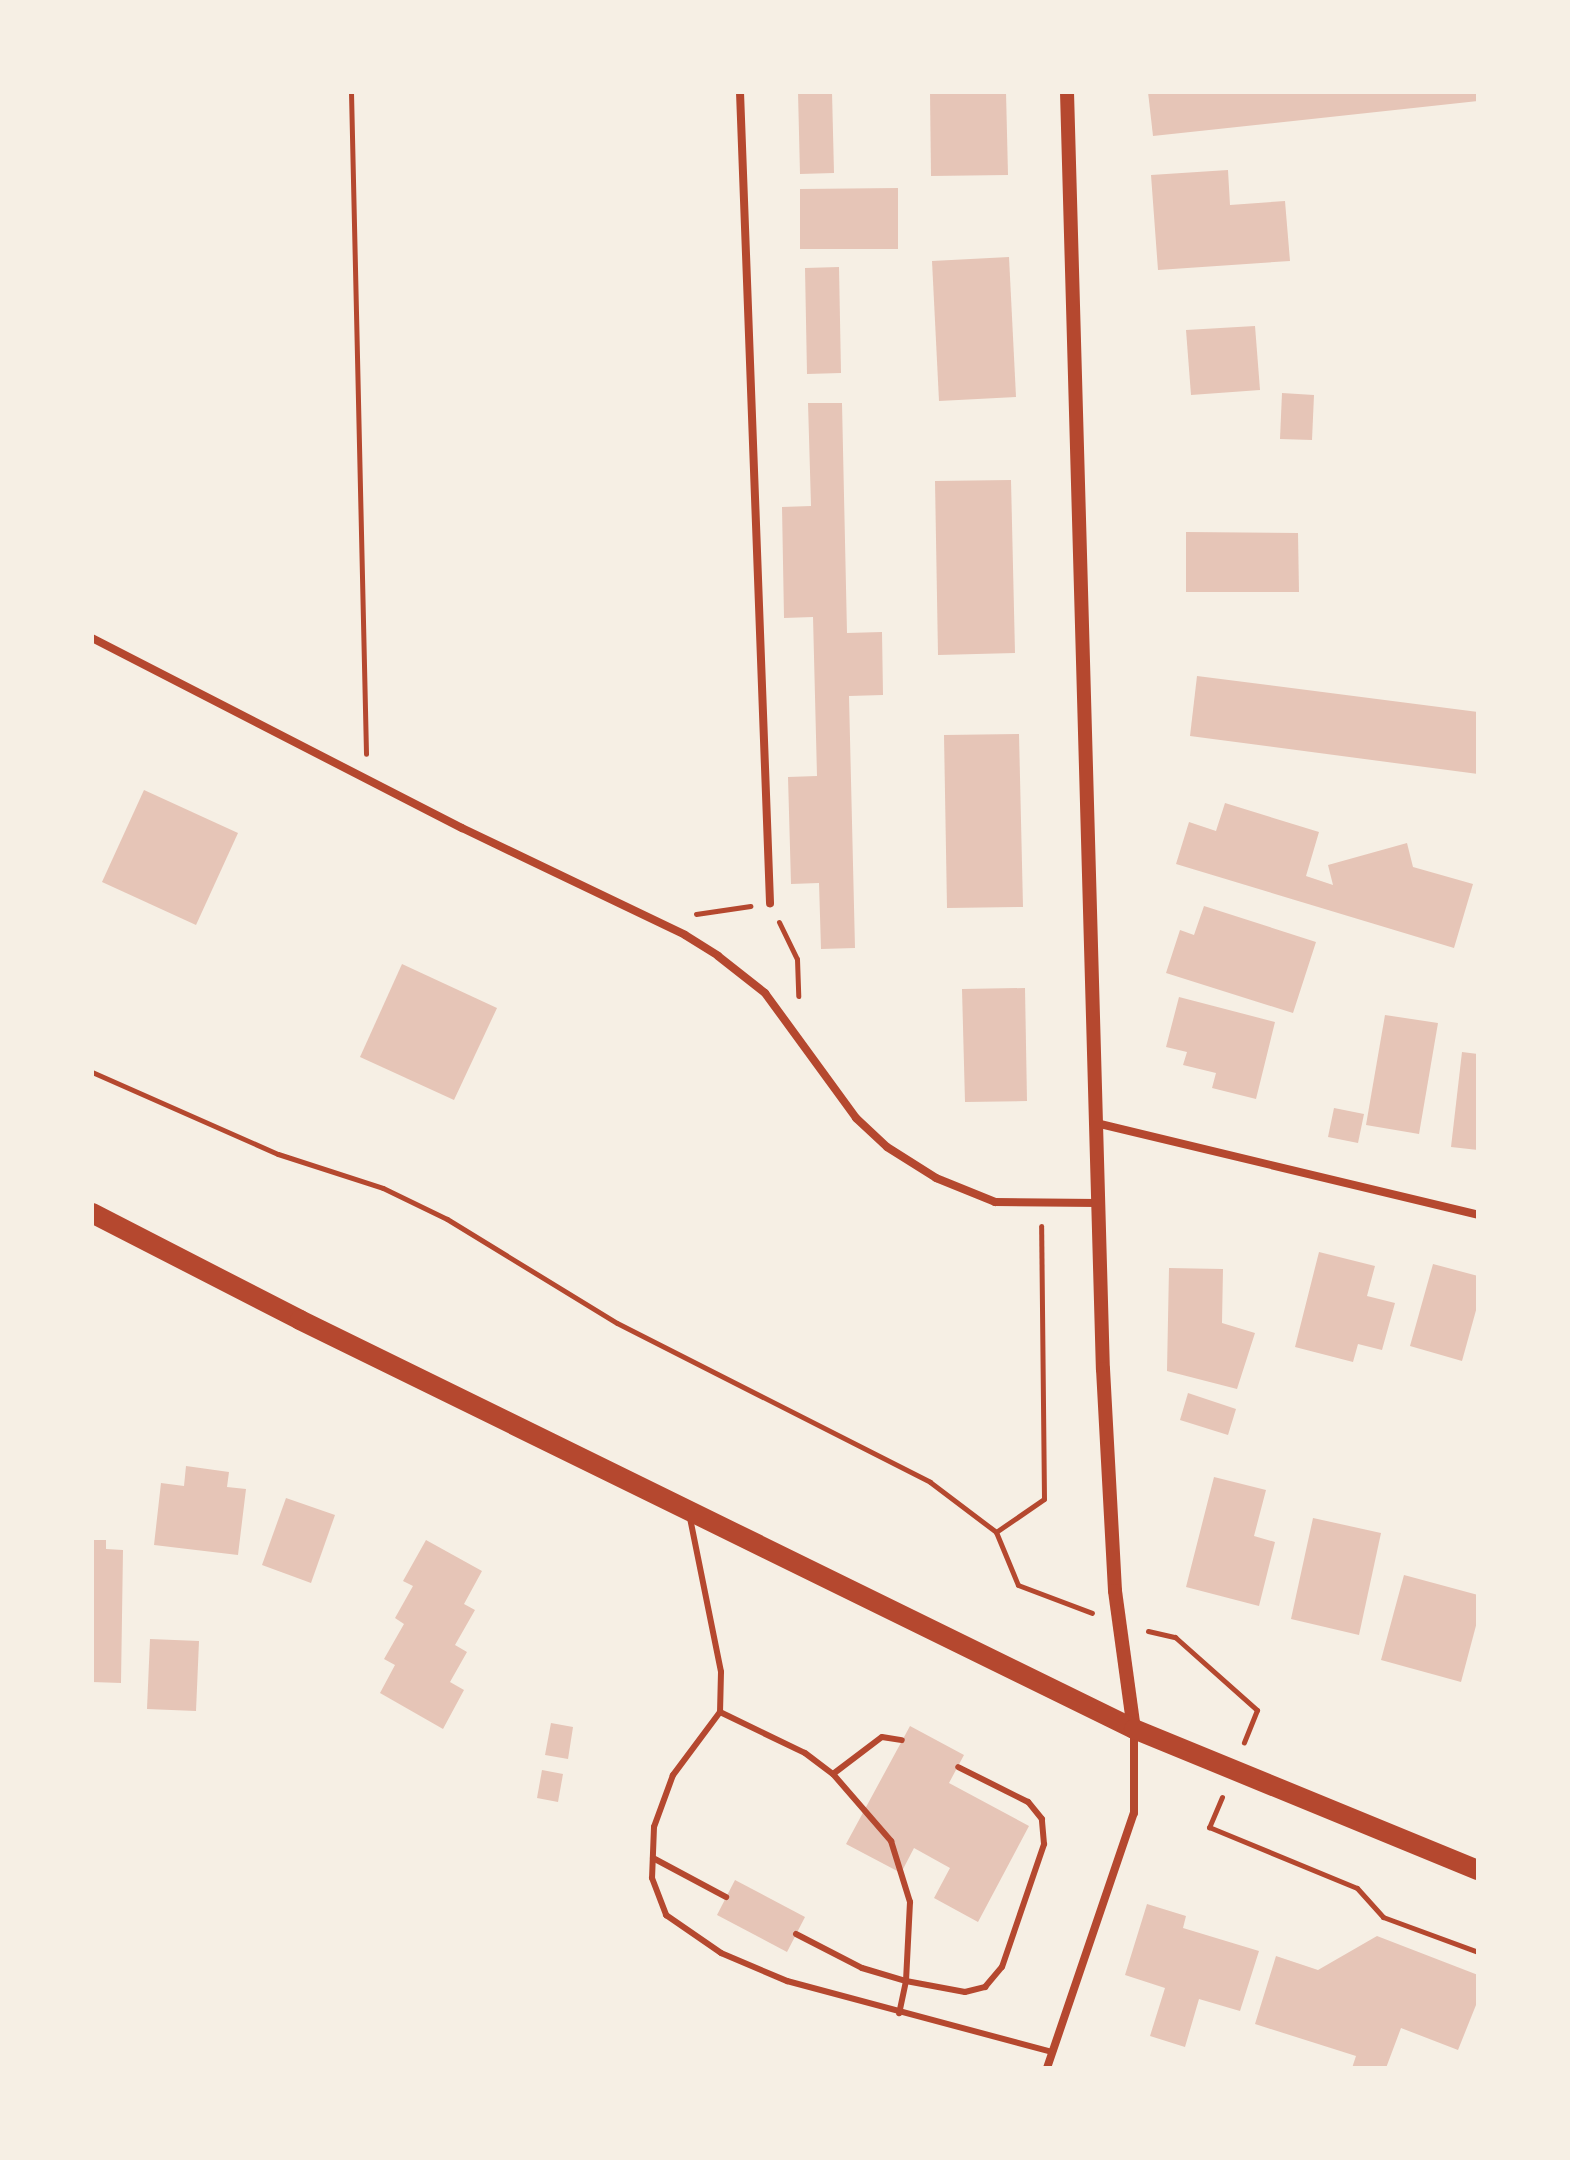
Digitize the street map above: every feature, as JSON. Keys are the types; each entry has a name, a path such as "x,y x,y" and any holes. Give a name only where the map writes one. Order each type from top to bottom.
{"main road":[{"path":"92,1213 1134,1729 1478,1870"}],"street":[{"path":"740,92 770,903"},
{"path":"1047,2068 1134,1813 1134,1729 1114,1575 1098,1203 1067,92"},
{"path":"92,638 366,779 685,935 765,993 856,1118 887,1147 936,1178 995,1202 1041,1205 1098,1203"},
{"path":"1096,1123 1478,1215"}],"lane":[{"path":"688,1510 721,1672 720,1712 673,1775 654,1827 652,1878 666,1915 721,1953 787,1981 1052,2052"},
{"path":"720,1712 805,1753 833,1774 891,1841 910,1902 906,1981 899,2013"},
{"path":"833,1774 882,1737 902,1740"},
{"path":"796,1934 862,1968 906,1981 965,1992 985,1987 1002,1967 1044,1844 1042,1819 1028,1802 958,1767"},
{"path":"653,1858 726,1897"}],"path":[{"path":"351,92 366,779"},
{"path":"685,935 695,914 770,903 797,959 799,1037"},
{"path":"92,1072 278,1154 383,1188 447,1219 617,1323 930,1482 996,1532 1018,1585 1121,1624"},
{"path":"996,1532 1044,1499 1041,1205"}],"building":[{"path":"798,92 832,92 834,173 800,174"},
{"path":"930,92 1006,92 1008,175 931,176"},
{"path":"1148,92 1478,92 1478,101 1153,136"},
{"path":"1228,170 1230,205 1285,201 1290,261 1158,270 1151,175"},
{"path":"898,188 898,249 800,249 800,189"},
{"path":"1009,257 1016,397 939,401 932,261"},
{"path":"839,267 841,373 807,374 805,268"},
{"path":"1255,326 1260,390 1191,395 1186,330"},
{"path":"1282,393 1314,395 1312,440 1280,439"},
{"path":"808,403 842,403 847,633 882,632 883,695 849,696 855,948 821,949 819,883 791,884 788,777 817,776 813,617 784,618 782,507 811,506"},
{"path":"1011,480 1015,653 938,655 935,481"},
{"path":"1186,532 1298,533 1299,592 1186,592"},
{"path":"1197,676 1478,712 1478,774 1190,736"},
{"path":"1019,734 1023,907 947,908 944,735"},
{"path":"144,790 238,833 196,925 102,882"},
{"path":"1225,803 1319,832 1306,876 1333,885 1328,865 1407,843 1413,867 1473,884 1454,948 1176,864 1189,822 1216,831"},
{"path":"1204,906 1316,942 1293,1013 1166,973 1180,930 1194,935"},
{"path":"402,964 497,1008 454,1100 360,1057"},
{"path":"1025,988 1027,1101 965,1102 962,989"},
{"path":"1179,997 1275,1022 1256,1099 1212,1088 1216,1073 1183,1065 1187,1052 1166,1047"},
{"path":"1385,1015 1438,1023 1419,1134 1366,1125"},
{"path":"1462,1052 1478,1054 1478,1150 1451,1147"},
{"path":"1334,1108 1364,1114 1358,1143 1328,1137"},
{"path":"1319,1252 1375,1266 1367,1296 1395,1303 1382,1350 1358,1344 1353,1362 1295,1347"},
{"path":"1433,1264 1478,1276 1478,1303 1462,1361 1410,1346"},
{"path":"1169,1268 1223,1269 1222,1323 1255,1333 1237,1389 1167,1371"},
{"path":"1188,1393 1236,1409 1228,1435 1180,1420"},
{"path":"186,1466 229,1472 227,1487 246,1489 238,1555 154,1545 161,1483 184,1486"},
{"path":"1214,1477 1266,1490 1254,1536 1275,1542 1259,1606 1186,1587"},
{"path":"286,1498 335,1515 311,1583 262,1565"},
{"path":"1313,1518 1381,1533 1359,1635 1291,1619"},
{"path":"92,1540 106,1540 106,1549 123,1550 121,1683 92,1682"},
{"path":"426,1540 482,1571 464,1604 475,1610 455,1645 467,1652 450,1682 464,1690 443,1729 380,1693 395,1665 384,1659 404,1624 395,1618 413,1586 403,1581"},
{"path":"1404,1575 1478,1595 1478,1618 1461,1682 1381,1660"},
{"path":"150,1639 199,1641 196,1711 147,1709"},
{"path":"551,1723 573,1727 568,1759 545,1755"},
{"path":"910,1726 964,1755 949,1783 1029,1826 978,1922 934,1898 950,1868 914,1848 901,1873 846,1844"},
{"path":"542,1770 563,1774 558,1802 537,1798"},
{"path":"735,1880 805,1917 787,1952 717,1915"},
{"path":"1147,1904 1186,1916 1183,1928 1259,1951 1240,2011 1199,1999 1185,2047 1150,2036 1165,1988 1125,1975"},
{"path":"1377,1936 1478,1975 1478,2000 1458,2050 1401,2028 1386,2068 1352,2068 1356,2056 1255,2024 1276,1956 1318,1970"}]}
